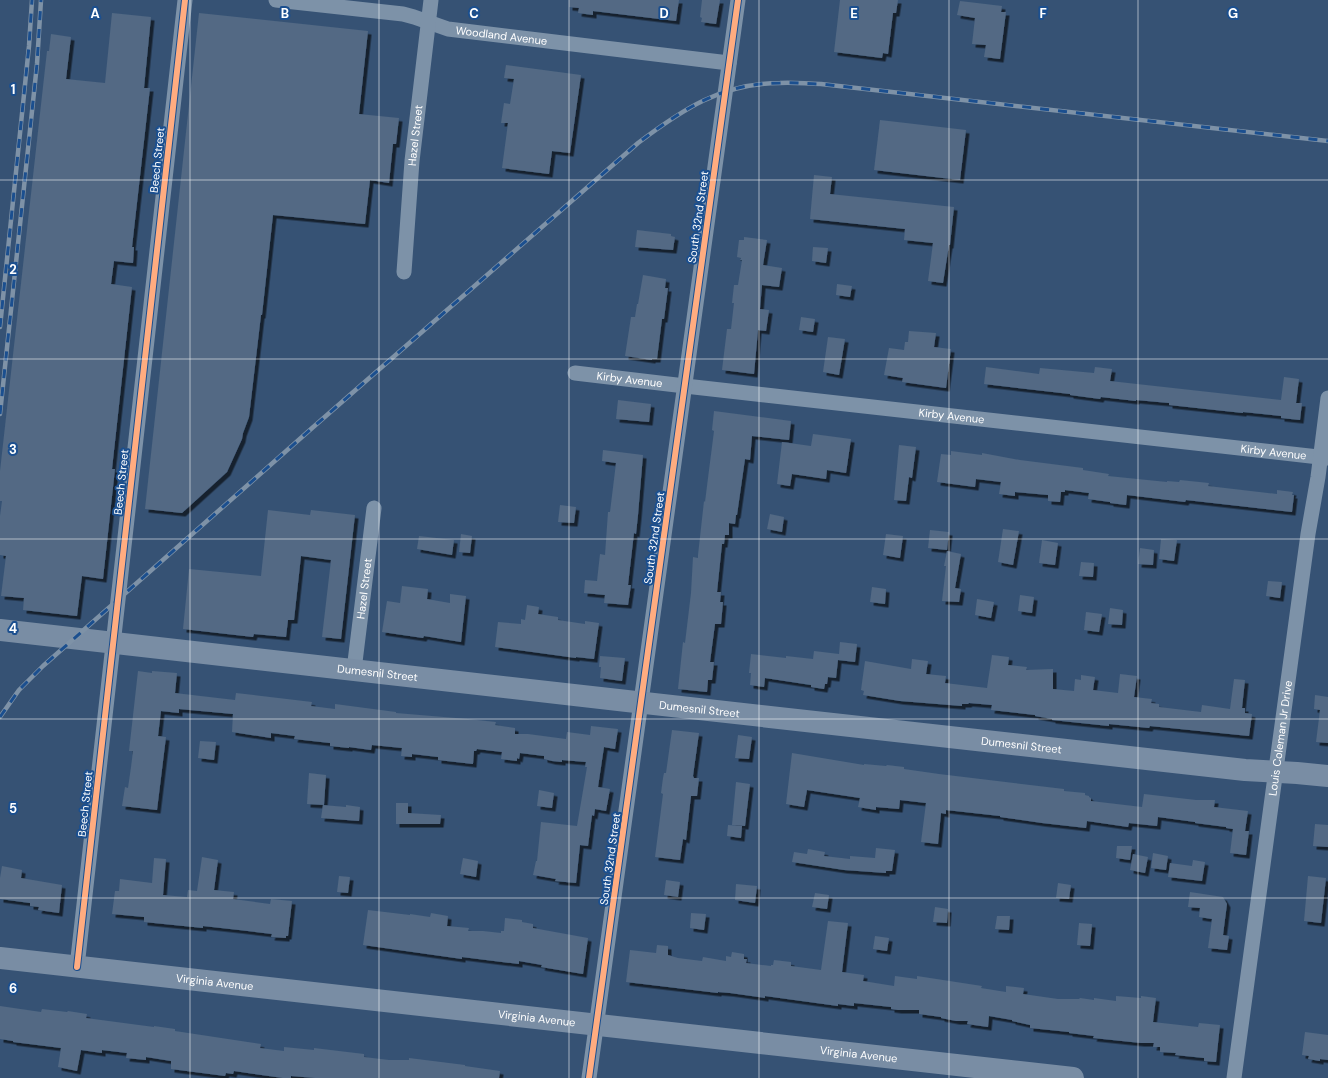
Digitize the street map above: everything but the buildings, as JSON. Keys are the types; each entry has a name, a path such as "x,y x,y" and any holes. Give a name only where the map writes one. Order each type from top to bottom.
{"main road":[{"name":"Dumesnil Street","path":"0,630 1245,770 1328,776"},
{"name":"Virginia Avenue","path":"0,958 1072,1078"}],"street":[{"name":"Beech Street","path":"77,967 185,0"},
{"name":"Woodland Avenue","path":"276,0 403,14 448,29 730,63"},
{"name":"Hazel Street","path":"404,272 412,161 431,0"},
{"name":"South 32nd Street","path":"589,1078 738,0"},
{"name":"Kirby Avenue","path":"575,373 1325,457"},
{"name":"Louis Coleman Jr Drive","path":"1234,1078 1308,534 1325,457 1328,398"},
{"name":"Hazel Street","path":"354,670 374,508"}],"railway":[{"path":"0,327 29,46 32,0"},
{"path":"0,414 37,64 41,0"},
{"path":"0,717 19,690 43,666 311,429 638,143 671,119 704,100 721,93 759,84 821,84 1328,141"}],"cycle path":[{"path":"77,967 185,0"},
{"path":"589,1078 738,0"}]}
